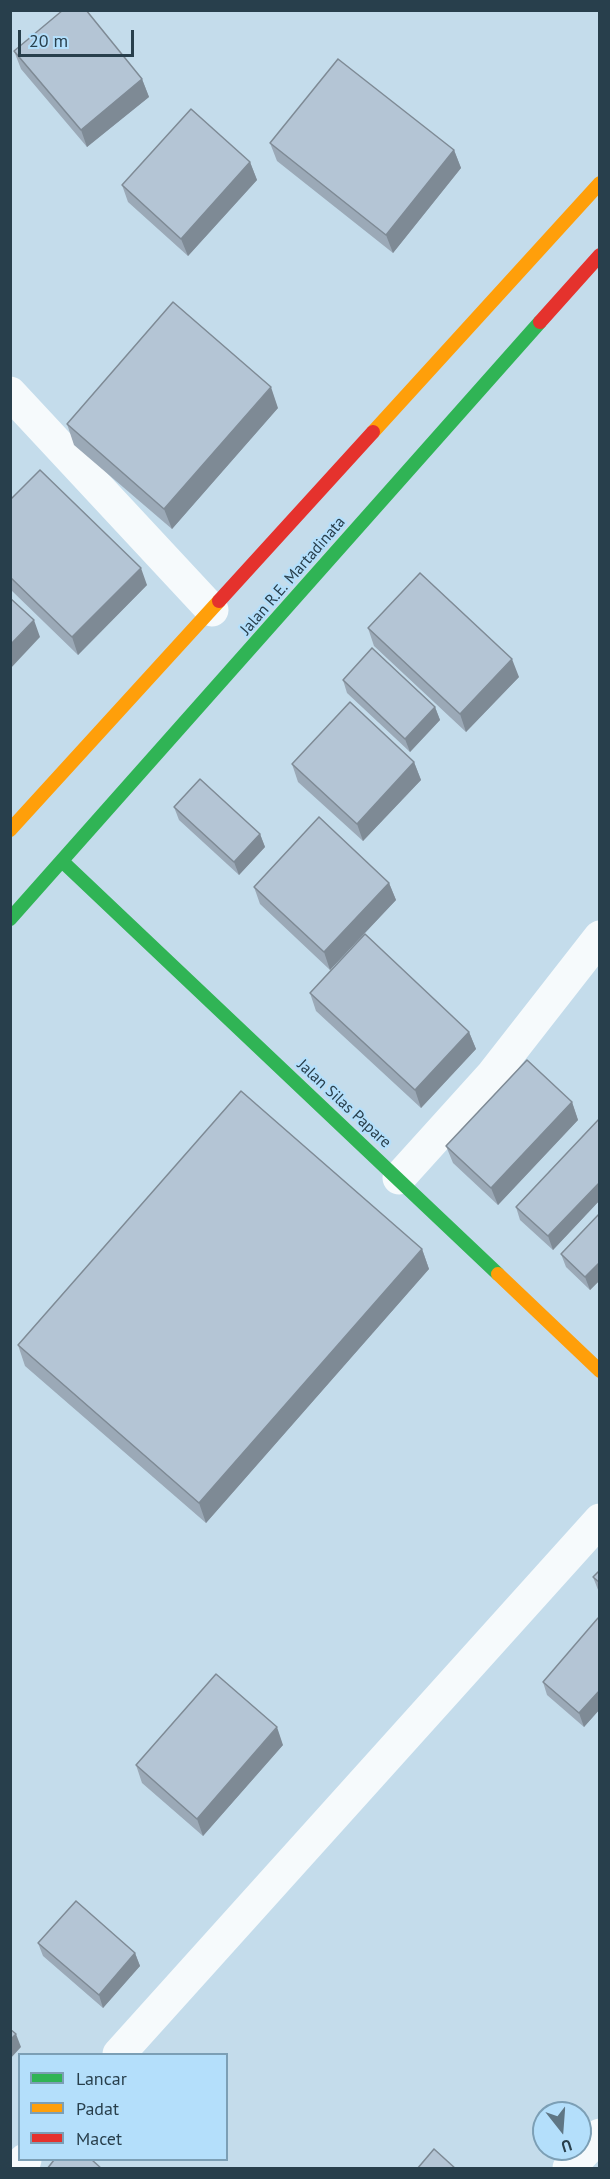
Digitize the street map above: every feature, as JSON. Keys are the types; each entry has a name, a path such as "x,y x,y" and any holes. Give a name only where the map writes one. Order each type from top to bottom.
{"main road":[{"path":"10,830 600,183"},
{"name":"Jalan R.E. Martadinata","path":"10,919 600,255"},
{"name":"Jalan Silas Papare","path":"63,862 600,1371"}],"street":[{"path":"10,393 212,610"},
{"path":"399,1179 493,1074 600,937"},
{"path":"121,2053 600,1520"},
{"path":"569,2169 600,2135"}],"building":[{"path":"63,10 86,10 142,79 81,130 14,51"},
{"path":"338,59 454,150 386,235 270,143"},
{"path":"191,109 250,162 181,239 122,185"},
{"path":"173,302 271,387 164,509 67,424"},
{"path":"40,470 141,568 72,637 10,577 10,500"},
{"path":"420,573 512,659 460,714 368,628"},
{"path":"10,598 34,620 10,645"},
{"path":"372,648 435,707 405,739 343,680"},
{"path":"350,702 414,762 357,824 292,764"},
{"path":"200,779 260,834 234,862 174,807"},
{"path":"319,817 389,883 324,952 254,887"},
{"path":"365,934 469,1032 415,1090 310,993"},
{"path":"527,1060 572,1102 491,1188 446,1146"},
{"path":"241,1091 422,1249 199,1503 18,1345"},
{"path":"600,1118 600,1182 548,1236 516,1207"},
{"path":"600,1213 600,1262 585,1277 561,1254"},
{"path":"600,1570 600,1583 593,1577"},
{"path":"598,1618 600,1619 600,1690 579,1713 543,1682"},
{"path":"216,1674 277,1727 197,1819 136,1765"},
{"path":"76,1901 135,1953 99,1995 38,1943"},
{"path":"10,2029 16,2034 10,2040"},
{"path":"434,2149 456,2169 417,2169"},
{"path":"53,2161 93,2161 102,2169 47,2169"}],"traffic: fast":[{"path":"10,919 540,322"},
{"path":"63,862 498,1274"}],"traffic: slow":[{"path":"373,432 600,183"},
{"path":"10,830 219,601"},
{"path":"498,1274 600,1371"}],"traffic: jam":[{"path":"540,322 600,255"},
{"path":"219,601 373,432"}]}
